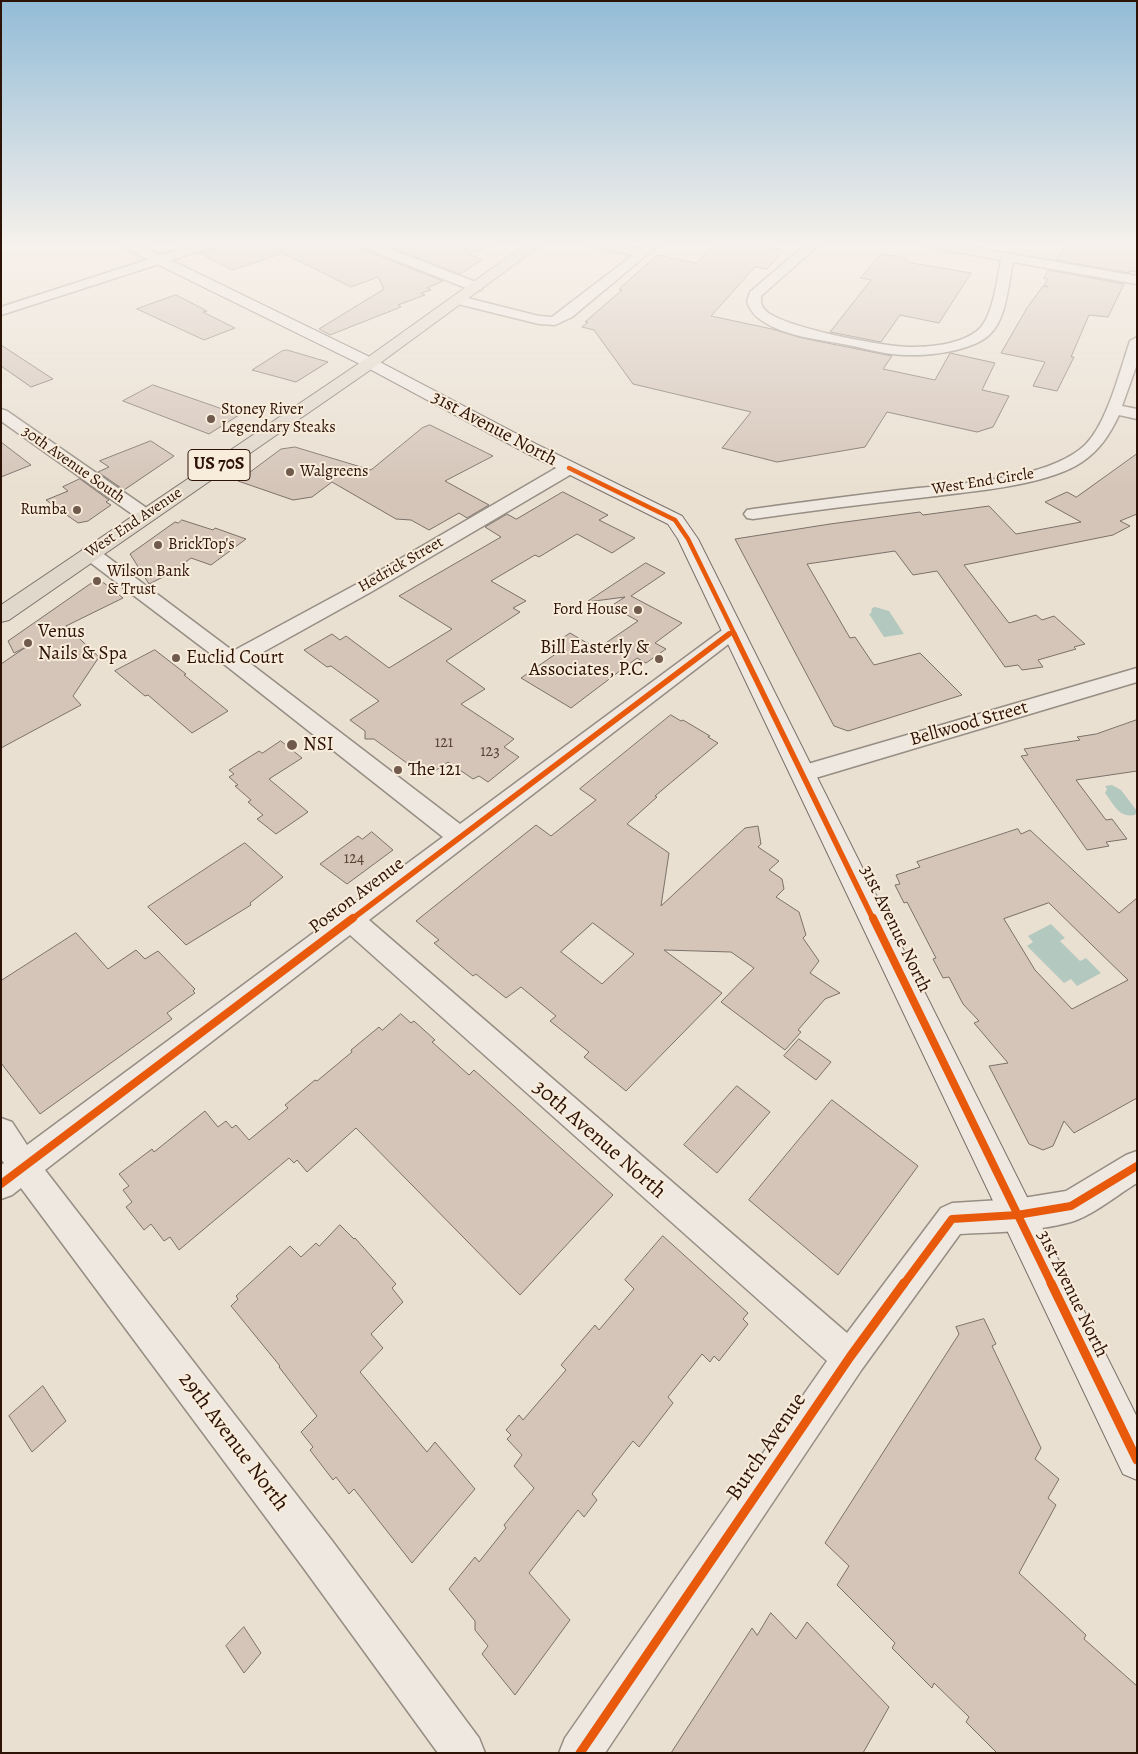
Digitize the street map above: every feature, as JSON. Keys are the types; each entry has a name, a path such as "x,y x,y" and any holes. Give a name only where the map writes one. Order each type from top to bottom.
{"main road":[{"name":"31st Avenue North","path":"290,324 370,363 569,468 675,520 688,539 1137,1460"},
{"name":"West End Avenue","path":"1,614 425,324"}],"street":[{"path":"780,324 793,329 896,351 937,348 975,338 984,333 990,324"},
{"name":"West End Circle","path":"753,514 993,482 1045,472 1070,463 1086,453 1099,437 1113,409 1137,341"},
{"path":"1113,409 1137,414"},
{"name":"30th Avenue South","path":"1,414 146,515"},
{"name":"Hedrick Street","path":"232,660 364,588 569,468"},
{"path":"90,553 232,660 460,837"},
{"name":"Poston Avenue","path":"13,1175 732,632"},
{"name":"Bellwood Street","path":"802,774 1137,675"},
{"name":"30th Avenue North","path":"351,920 822,1335 850,1357"},
{"name":"29th Avenue North","path":"1,1132 13,1175 259,1476 464,1753"},
{"path":"1017,1215 1071,1206 1137,1166"},
{"name":"Burch Avenue","path":"580,1753 850,1357 952,1219 1017,1215"}],"shaded area":[{"path":"875,607 889,611 904,634 884,637 869,614 872,608"},
{"path":"1112,785 1121,790 1137,811 1135,815 1125,815 1114,806 1105,793 1107,789 1105,786"},
{"path":"1051,924 1065,938 1060,941 1080,961 1086,958 1101,973 1077,986 1071,979 1064,983 1027,946 1033,942 1028,936"}],"building":[{"path":"169,324 227,324 235,328 204,340"},
{"path":"327,324 358,324 330,335 319,329"},
{"path":"586,324 748,324 802,338 892,356 883,369 935,380 950,353 995,363 982,390 1009,396 993,427 977,432 887,412 865,447 777,462 722,448 751,412 633,384 594,330 582,327"},
{"path":"836,324 894,324 881,342 830,332"},
{"path":"1018,324 1085,324 1071,357 1074,357 1057,391 1033,386 1045,362 1001,353"},
{"path":"1,345 53,379 31,387 1,366"},
{"path":"287,350 328,362 296,382 252,370 282,351"},
{"path":"153,385 239,415 209,434 123,401"},
{"path":"430,425 493,456 445,481 489,505 467,518 459,513 429,530 411,520 396,519 332,482 312,497 293,500 238,481 281,449 295,447 371,470 422,428"},
{"path":"151,441 174,456 124,490 98,472 109,467 100,461"},
{"path":"1,442 31,465 1,477"},
{"path":"1137,454 1137,514 1120,521 1130,526 1113,535 964,565 1009,623 1036,615 1042,620 1054,616 1085,644 1074,647 1076,649 1038,660 1043,667 1022,670 1018,665 1005,667 937,571 913,575 895,551 807,564 850,638 855,637 874,665 920,653 962,695 848,731 834,726 735,539 920,512 923,515 989,506 1016,534 1081,522 1045,502 1067,492 1076,497"},
{"path":"80,479 109,500 106,502 111,505 88,521 78,523 46,500 68,491 63,487"},
{"path":"563,492 608,515 599,520 635,538 612,553 577,534 539,557 535,555 491,581 526,601 513,608 520,612 446,661 485,689 461,704 514,739 504,747 519,757 488,782 479,776 473,779 448,762 426,777 374,739 365,739 365,731 350,720 379,701 331,666 327,667 304,650 332,634 340,640 346,636 389,668 452,629 399,596 501,537 485,527 507,514 516,519"},
{"path":"182,520 213,530 215,528 246,539 211,565 191,558 171,573 149,584 130,554 175,522 178,523"},
{"path":"646,563 665,573 631,596 682,623 655,643 666,649 646,663 637,658 571,708 521,678 557,653 548,648 570,633 597,649 638,621 611,606 625,597 587,602"},
{"path":"104,583 123,598 66,626 99,657 73,696 81,705 1,748 1,664 26,647 14,653 8,641 90,584"},
{"path":"155,650 228,711 192,733 148,695 145,696 115,671"},
{"path":"671,715 710,736 708,737 718,743 655,796 657,797 627,824 669,853 661,906 745,828 758,826 761,844 758,847 779,861 769,870 782,879 784,889 776,897 799,912 806,935 803,938 819,961 810,973 840,993 825,999 798,1030 801,1032 785,1050 721,1002 754,968 731,952 664,950 722,993 626,1091 584,1057 589,1052 550,1021 556,1016 521,987 506,998 476,974 473,976 434,943 439,940 416,921 536,825 551,836 596,800 580,789","holes":["593,923 634,954 602,984 561,952"]},
{"path":"1137,720 1137,771 1076,780 1106,820 1112,819 1127,839 1106,842 1109,846 1087,850 1021,756 1028,755 1024,749 1080,740 1077,737 1096,734"},
{"path":"281,741 302,758 269,779 308,812 276,834 257,819 263,815 248,802 251,800 235,786 238,785 229,777 234,774 229,770 259,751 262,753"},
{"path":"1018,829 1021,834 1030,830 1119,913 1137,898 1137,1098 1074,1133 1064,1121 1053,1146 1043,1150 1029,1144 989,1066 1008,1063 974,1023 979,1021 963,1004 949,977 943,978 933,959 936,958 907,902 904,903 895,885 900,884 896,875 920,867 917,862","holes":["1049,903 1128,980 1072,1009 1035,970 1004,919"]},
{"path":"372,832 393,850 347,884 320,864 358,836 362,839"},
{"path":"245,843 283,877 250,903 251,905 186,945 148,907"},
{"path":"76,933 108,969 136,950 145,959 158,951 195,989 193,991 195,993 167,1013 172,1019 40,1114 1,1063 1,981"},
{"path":"401,1014 411,1023 414,1021 435,1040 432,1042 469,1075 474,1070 613,1195 520,1295 356,1128 307,1172 297,1160 294,1163 289,1158 179,1250 170,1237 164,1241 151,1224 144,1230 126,1207 132,1202 123,1190 129,1186 119,1174 152,1149 154,1152 205,1111 218,1127 226,1121 232,1128 236,1125 249,1140 288,1108 285,1105 352,1052 351,1050 379,1027 382,1030"},
{"path":"799,1039 831,1062 816,1080 784,1056"},
{"path":"737,1086 770,1112 717,1173 684,1145"},
{"path":"832,1100 918,1166 838,1275 749,1200"},
{"path":"340,1225 355,1238 396,1284 392,1288 403,1302 371,1334 383,1348 360,1372 427,1452 435,1442 475,1489 412,1563 354,1489 349,1494 336,1477 333,1480 310,1450 313,1447 301,1432 317,1416 280,1366 231,1306 238,1299 236,1296 290,1246 301,1257 316,1243 319,1246"},
{"path":"663,1236 748,1313 743,1319 748,1324 719,1361 714,1356 710,1362 702,1354 668,1397 673,1403 639,1447 633,1441 592,1494 597,1500 584,1517 578,1510 529,1573 570,1620 515,1695 482,1654 488,1646 475,1630 475,1621 449,1589 475,1557 479,1562 506,1528 504,1525 534,1488 514,1466 522,1455 507,1439 511,1435 506,1430 519,1415 523,1420 566,1370 561,1365 595,1325 599,1330 634,1289 625,1280"},
{"path":"984,1319 996,1344 992,1346 1041,1448 1035,1459 1059,1479 1048,1498 1056,1505 1019,1573 1086,1635 1084,1639 1137,1686 1137,1753 997,1753 966,1722 969,1717 934,1683 932,1688 892,1648 895,1643 837,1585 849,1566 825,1543 959,1334 956,1327"},
{"path":"43,1386 66,1421 32,1452 9,1416"},
{"path":"771,1613 796,1639 807,1622 889,1707 863,1753 671,1753 752,1628 757,1635"},
{"path":"244,1627 261,1653 244,1673 226,1646"}],"cycle path":[{"path":"569,468 675,520 688,539 1137,1460"},
{"path":"1,1184 732,632"},
{"path":"580,1753 850,1357 952,1219 1017,1215 1071,1206 1137,1166"}],"place":[{"name":"Stoney River Legendary Steaks","path":"211,419"},
{"name":"Walgreens","path":"290,472"},
{"name":"Rumba","path":"77,510"},
{"name":"BrickTop's","path":"158,545"},
{"name":"Wilson Bank & Trust","path":"97,581"},
{"name":"Ford House","path":"638,610"},
{"name":"Venus Nails & Spa","path":"28,643"},
{"name":"Euclid Court","path":"176,658"},
{"name":"Bill Easterly & Associates, P.C.","path":"659,659"},
{"name":"NSI","path":"292,745"},
{"name":"The 121","path":"398,770"}]}
